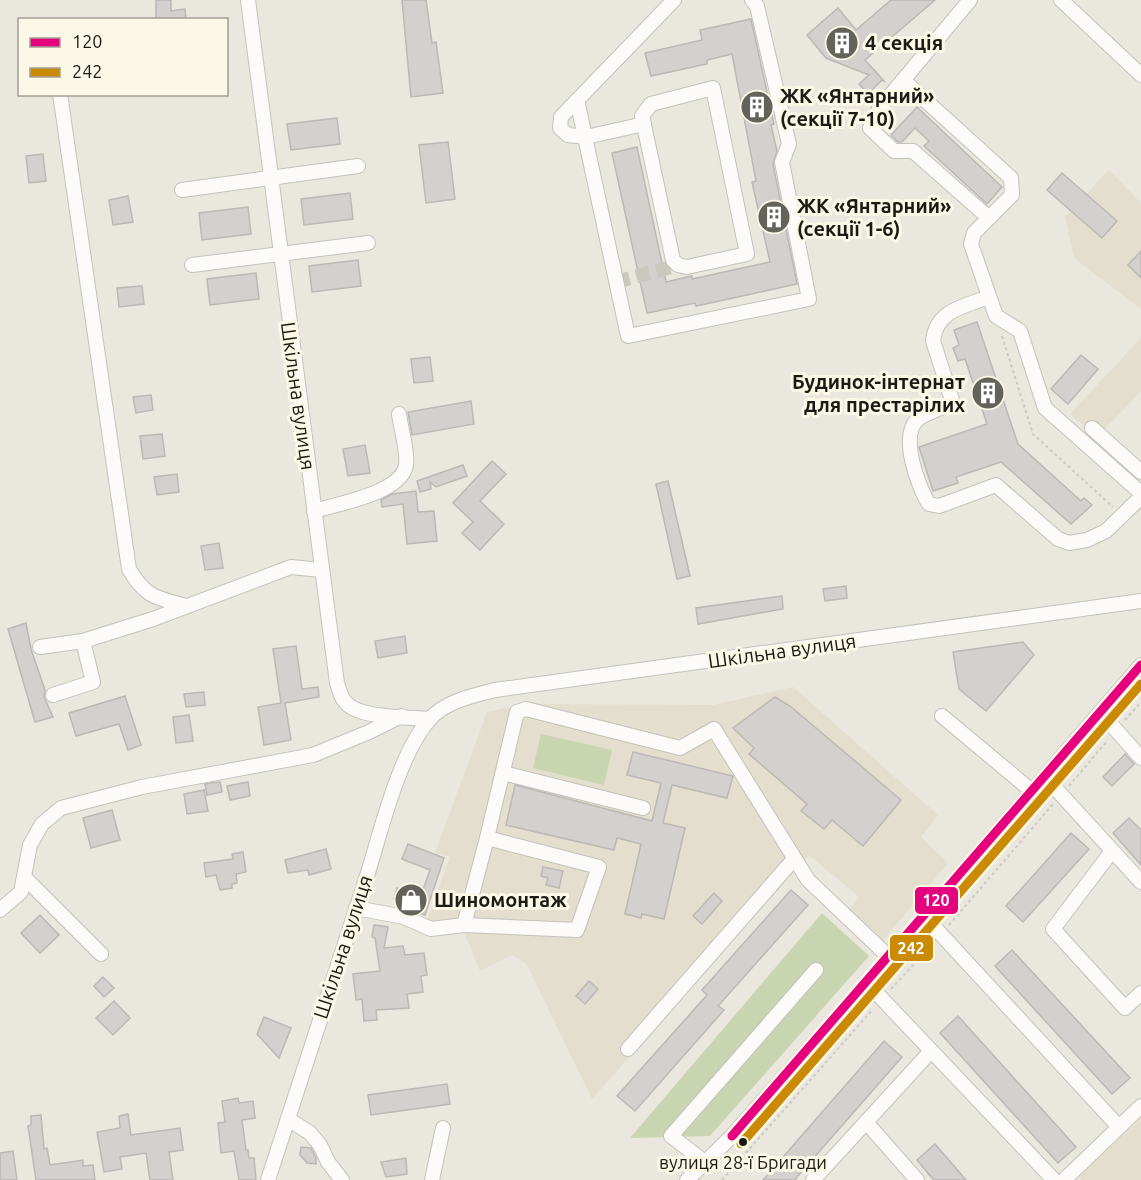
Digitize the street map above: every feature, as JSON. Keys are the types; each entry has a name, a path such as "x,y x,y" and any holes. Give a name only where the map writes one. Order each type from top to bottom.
{"street":[{"name":"Шкільна вулиця","path":"248,0 337,683 341,697 349,707 361,712 430,718"},
{"path":"644,124 586,137 568,135 560,128 561,117 674,0"},
{"path":"578,100 628,336 809,299 782,162 789,144 757,6 752,0"},
{"path":"970,0 879,109 870,128 894,150 914,151 989,218"},
{"path":"1061,0 1141,75"},
{"path":"903,80 1011,178 1012,195 974,233 971,244 996,316 1020,331 1045,408 1141,495 1106,531 1078,543 1058,539 996,485 939,506 929,504 908,448 910,432 919,418 953,403 933,341 934,332 944,316 952,310 989,297"},
{"path":"713,88 747,254 687,267 678,266 673,260 644,124 642,116 651,104 713,88"},
{"path":"60,96 129,569 140,589 154,597 186,606"},
{"path":"182,190 358,166"},
{"path":"192,265 368,243"},
{"path":"314,511 370,494 402,477 407,464 399,414"},
{"path":"1092,428 1141,472"},
{"path":"40,647 83,641 291,567 321,570"},
{"name":"Шкільна вулиця","path":"268,1180 407,758 430,718 447,706 471,696 495,690 1141,601"},
{"path":"53,695 93,682 83,641"},
{"path":"687,1180 732,1136 890,957 1141,665"},
{"path":"464,925 488,838 517,712 526,709 680,748 714,729 808,880 890,957"},
{"path":"1100,712 1141,758"},
{"path":"0,910 21,892 26,878 30,844 42,824 61,808 142,787 313,755 401,716"},
{"path":"942,716 1034,792"},
{"path":"503,773 643,808"},
{"path":"1046,778 1141,882"},
{"path":"356,908 404,917 431,929 464,925 577,930 599,867 488,838"},
{"path":"1112,851 1053,929 1125,1008 1141,993"},
{"path":"628,1049 794,859"},
{"path":"26,878 101,954"},
{"path":"925,916 1118,1126"},
{"path":"706,1163 671,1136 816,970"},
{"path":"867,983 1054,1180"},
{"path":"813,1180 931,1051"},
{"path":"1064,1180 1141,1106"},
{"path":"288,1119 310,1132 342,1180"},
{"path":"866,1122 917,1180"},
{"path":"432,1180 443,1128"}],"shaded area":[{"path":"1109,170 1141,203 1141,309 1074,258 1065,217"},
{"path":"1141,338 1141,391 1097,437 1070,414"},
{"path":"793,687 938,815 921,837 948,863 883,940 850,909 859,897 809,855 592,1099 526,963 512,955 480,971 464,932 428,919 450,857 435,853 487,712 524,704 713,705"},
{"path":"1141,1119 1141,1180 1081,1180 1078,1175"}],"green space":[{"path":"541,734 612,750 604,785 533,768"},
{"path":"822,913 869,956 710,1136 630,1138"}],"building":[{"path":"156,0 171,0 171,11 185,9 186,18 156,18"},
{"path":"402,0 426,0 432,43 436,42 443,93 411,97"},
{"path":"891,0 935,0 865,60 885,82 882,80 868,94 859,84 869,75 826,58 807,35 838,8 856,30"},
{"name":"ЖК «Янтарний» (секції 1-6)","path":"751,19 774,124 771,125 777,151 773,164 797,284 696,306 695,303 647,313 612,153 637,147 666,282 692,276 692,279 770,262 752,182 756,181 732,54 707,60 707,64 651,76 645,53 702,40 700,30"},
{"path":"917,107 1002,187 987,204 924,146 929,141 915,128 902,142 898,142 891,135"},
{"path":"337,118 340,144 291,150 287,124"},
{"path":"448,142 455,199 426,203 419,145"},
{"path":"43,154 46,181 29,183 26,156"},
{"path":"1062,173 1117,221 1102,238 1047,190"},
{"path":"350,193 353,219 304,225 301,199"},
{"path":"128,196 133,222 113,225 109,200"},
{"path":"248,207 251,234 202,240 199,213"},
{"path":"1141,251 1141,278 1128,265"},
{"path":"358,260 361,286 312,292 309,266"},
{"path":"256,273 259,299 210,305 207,279"},
{"path":"142,286 144,304 119,307 117,288"},
{"name":"Будинок-інтернат для престарілих","path":"977,322 1018,444 1081,501 1084,498 1092,505 1071,524 1001,462 956,477 958,483 933,491 919,447 987,424 965,359 958,361 953,348 959,345 954,330"},
{"path":"1081,355 1098,369 1068,404 1051,389"},
{"path":"430,357 433,381 414,383 411,359"},
{"path":"151,395 153,410 136,413 133,397"},
{"path":"471,401 474,424 412,435 408,412"},
{"path":"162,434 165,456 143,459 140,436"},
{"path":"365,445 370,473 348,476 343,449"},
{"path":"492,461 506,474 480,501 504,524 480,550 462,533 473,522 453,503"},
{"path":"463,465 467,476 436,487 430,482 431,489 420,492 417,481"},
{"path":"177,474 179,492 157,495 154,477"},
{"path":"668,481 690,576 677,579 656,484"},
{"path":"416,491 418,512 434,511 437,541 407,544 403,504 382,507 381,500 392,494"},
{"path":"219,543 223,568 205,570 201,546"},
{"path":"846,586 847,598 825,601 823,589"},
{"path":"782,596 783,609 698,624 696,608"},
{"path":"26,623 31,649 45,690 44,697 53,717 35,722 8,629"},
{"path":"405,636 407,653 378,658 375,641"},
{"path":"1023,642 1034,655 986,711 959,689 953,652"},
{"path":"296,646 302,689 318,687 319,697 285,703 291,740 264,745 258,707 281,703 273,649"},
{"path":"204,692 205,705 186,707 184,694"},
{"path":"125,696 141,745 128,750 119,724 76,736 69,713"},
{"path":"775,697 790,706 901,800 863,846 832,820 824,829 801,811 807,804 749,754 754,748 733,728"},
{"path":"189,715 193,741 176,743 173,717"},
{"path":"633,752 733,776 727,798 672,785 663,823 685,828 664,919 642,914 641,918 625,914 641,844 617,838 614,850 506,825 515,785 652,821 661,783 627,775"},
{"path":"1125,754 1134,764 1112,786 1103,777"},
{"path":"220,782 222,792 207,795 205,784"},
{"path":"248,782 250,796 230,800 227,786"},
{"path":"204,790 208,811 187,814 184,794"},
{"path":"112,810 120,840 91,848 83,818"},
{"path":"1129,818 1141,830 1141,865 1113,833"},
{"path":"1071,833 1089,849 1023,922 1006,906"},
{"path":"408,844 444,858 425,915 408,909 409,905 394,899 397,888 421,895 430,870 402,859"},
{"path":"326,849 331,869 309,875 308,870 288,873 285,860"},
{"path":"243,852 246,872 236,874 237,883 232,884 232,888 220,890 216,875 206,877 204,863 233,859 232,854"},
{"path":"543,867 563,871 559,888 546,885 548,878 541,876"},
{"path":"791,890 808,905 718,1006 724,1010 635,1111 617,1096 707,995 702,990"},
{"path":"714,893 722,901 702,924 693,916"},
{"path":"40,915 59,935 40,953 21,933"},
{"path":"374,925 388,927 384,948 403,946 405,955 424,953 427,975 421,976 423,992 407,994 409,1008 376,1010 377,1020 364,1021 362,999 356,1000 353,974 380,971 375,938 372,937"},
{"path":"1012,950 1130,1078 1112,1094 995,966"},
{"path":"103,977 114,988 104,997 94,986"},
{"path":"589,981 598,989 585,1004 576,996"},
{"path":"114,1001 130,1018 113,1035 96,1018"},
{"path":"958,1016 1076,1147 1058,1163 940,1033"},
{"path":"264,1017 291,1028 279,1058 257,1034"},
{"path":"884,1041 902,1057 795,1180 763,1180"},
{"path":"447,1084 450,1104 371,1115 368,1095"},
{"path":"238,1098 239,1103 253,1101 255,1118 242,1120 246,1150 248,1150 249,1158 254,1158 256,1180 239,1180 234,1151 221,1153 218,1123 225,1122 222,1101"},
{"path":"128,1114 131,1135 180,1128 183,1150 169,1152 173,1180 150,1180 146,1153 120,1157 122,1169 104,1172 97,1132 120,1128 119,1116"},
{"path":"41,1115 44,1149 47,1148 50,1165 83,1160 83,1166 93,1165 95,1180 36,1180 28,1126 31,1125 31,1116"},
{"path":"935,1144 966,1180 934,1180 931,1177 917,1160"},
{"path":"301,1147 311,1148 316,1164 307,1163 300,1155"},
{"path":"13,1151 17,1180 0,1180 0,1153"},
{"path":"406,1158 407,1174 386,1177 381,1162"}],"tunnel":[{"path":"616,282 678,265"}],"transit line":[{"name":"120","path":"732,1136 1141,665"},
{"name":"242","path":"741,1144 1141,684"}],"place":[{"name":"4 секція","path":"842,43"},
{"name":"ЖК «Янтарний» (секції 7-10)","path":"757,107"},
{"name":"ЖК «Янтарний» (секції 1-6)","path":"774,217"},
{"name":"Будинок-інтернат для престарілих","path":"988,393"},
{"name":"Шиномонтаж","path":"411,900"},
{"name":"вулиця 28-ї Бригади","path":"743,1142"}]}
